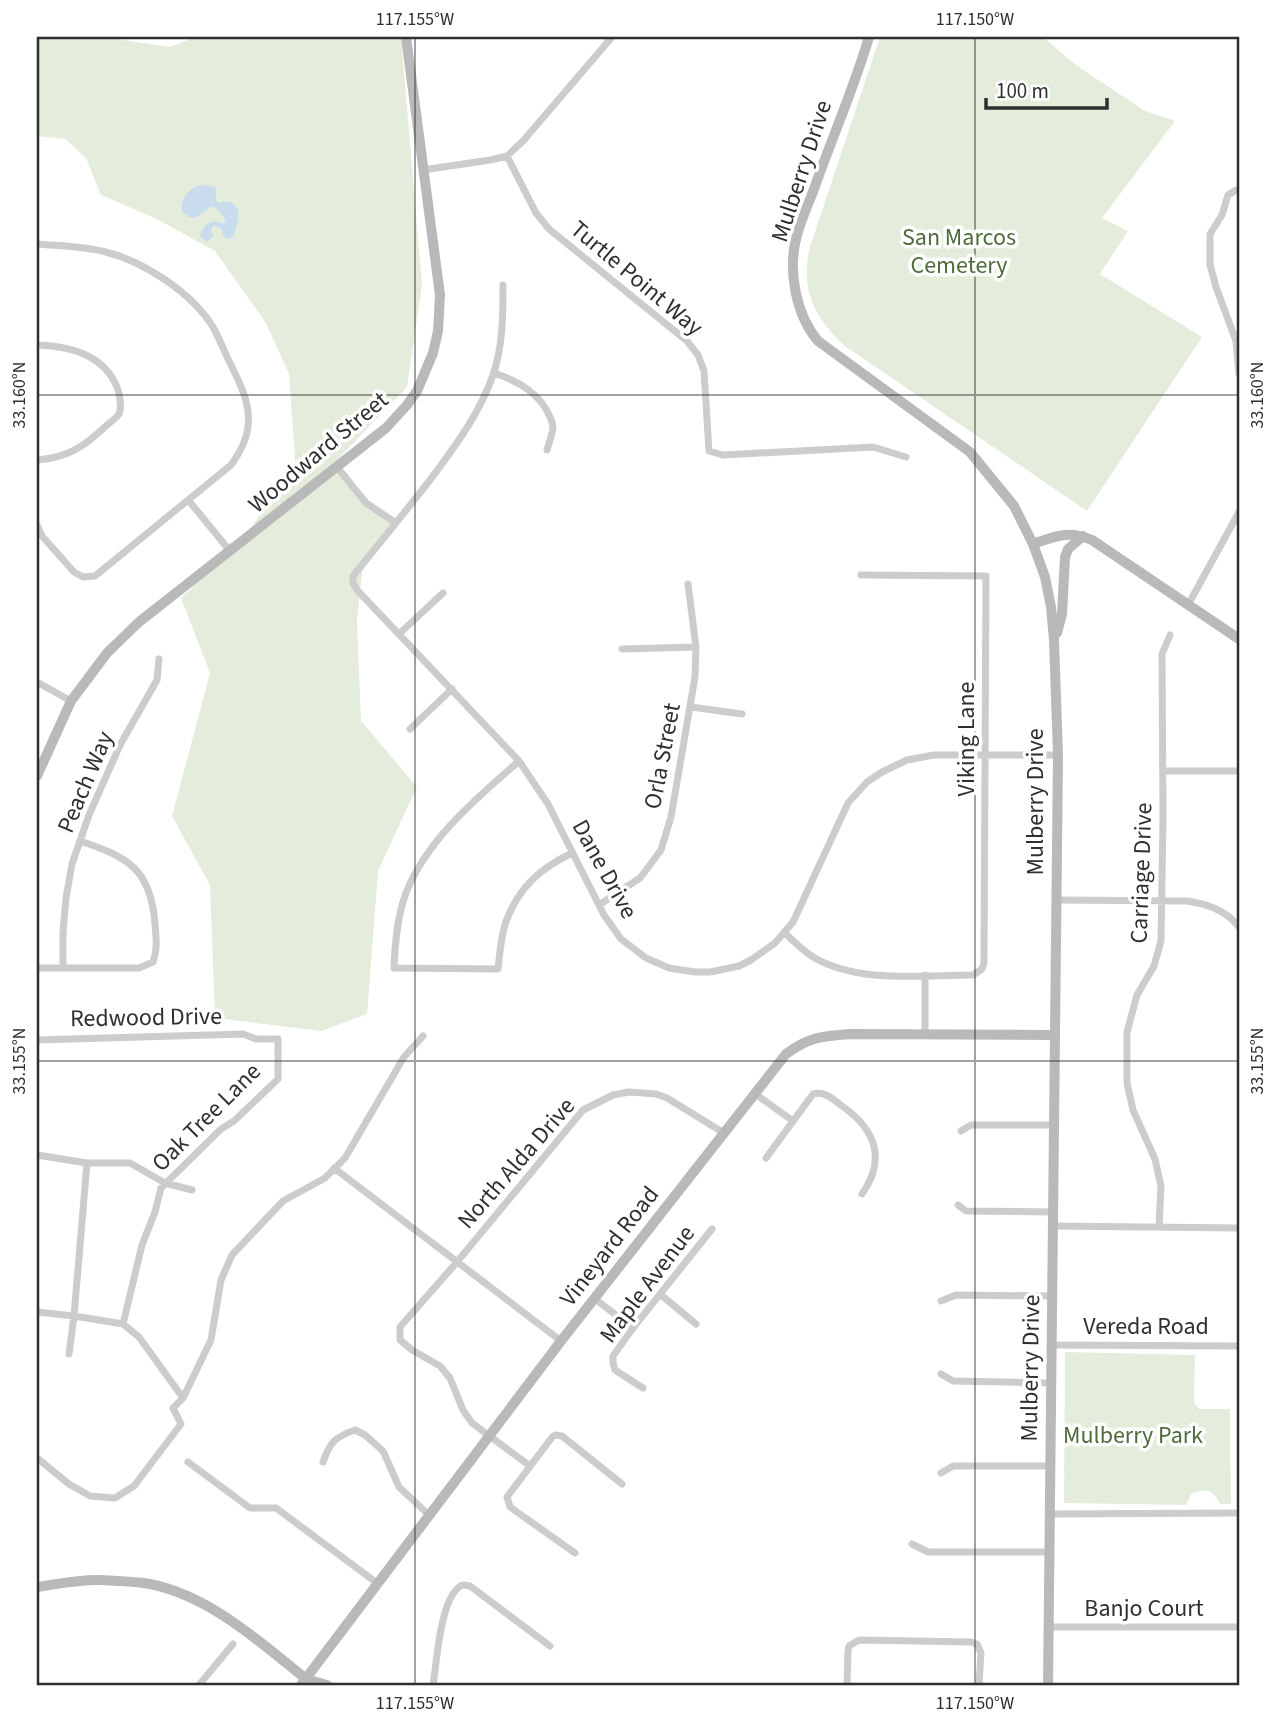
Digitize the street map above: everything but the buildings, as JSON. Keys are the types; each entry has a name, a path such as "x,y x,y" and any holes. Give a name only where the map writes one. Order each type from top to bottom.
{"street":[{"name":"Woodward Street","path":"37,776 71,701 107,653 139,622 386,428 417,391 433,353 438,331 440,295 406,37"},
{"path":"423,170 507,156 612,37"},
{"name":"Mulberry Drive","path":"865,39 795,240 795,293 812,334 818,341 970,452 1014,506 1033,544 1052,607 1058,755 1048,1685"},
{"name":"Turtle Point Way","path":"507,156 536,213 549,229 687,341 698,355 704,371 709,451 723,455 873,447 906,457"},
{"path":"1239,191 1228,195 1222,215 1210,234 1210,265 1236,341 1239,373"},
{"path":"37,244 107,252 135,263 177,289 212,326 245,393 248,411 245,441 231,466 94,576 83,577 74,572 41,536 37,525"},
{"path":"337,467 366,503 396,523 476,415 494,373 502,332 503,285"},
{"path":"37,345 65,347 88,355 115,381 121,402 119,414 87,444 68,454 37,460"},
{"path":"494,373 512,379 531,391 548,411 554,425 547,450"},
{"path":"189,501 230,551"},
{"path":"1188,605 1239,512"},
{"name":"Dane Drive","path":"396,523 353,576 353,583 519,761 548,804 604,915 621,939 646,958 669,968 710,972 739,966 775,943 793,922 848,803 867,782 882,772 906,760 934,755 1058,755"},
{"path":"1033,544 1062,534 1093,540 1239,639"},
{"path":"1054,640 1062,614 1065,557 1068,549 1083,536"},
{"name":"Viking Lane","path":"784,932 813,957 844,971 870,975 973,975 982,969 984,964 986,576 861,575"},
{"name":"Orla Street","path":"599,905 640,878 661,850 671,817 695,677 696,647 688,584"},
{"path":"399,634 443,593"},
{"name":"Carriage Drive","path":"1160,1227 1161,1185 1155,1159 1133,1110 1127,1083 1127,1032 1137,995 1154,966 1161,941 1162,654 1170,635"},
{"path":"622,649 696,647"},
{"name":"Peach Way","path":"63,968 65,898 72,864 89,815 120,746 157,680 159,659"},
{"path":"37,682 71,701"},
{"path":"410,729 453,689"},
{"path":"691,707 742,714"},
{"path":"519,761 471,804 416,870 405,895 396,930 394,968 498,969 506,920 522,892 535,875 572,853"},
{"path":"1163,771 1239,771"},
{"path":"37,968 139,968 153,962 157,952 154,904 144,879 133,865 107,850 80,841"},
{"path":"1056,900 1204,903 1238,923"},
{"path":"925,975 925,1035"},
{"name":"Redwood Drive","path":"37,1040 243,1034 256,1039"},
{"name":"Vineyard Road","path":"306,1683 377,1583 561,1341 786,1054 811,1039 850,1034 1055,1035"},
{"path":"37,1458 69,1484 90,1496 115,1498 134,1486 181,1424 173,1408 183,1398 211,1340 221,1280 232,1255 283,1201 325,1178 345,1158 404,1057 423,1036"},
{"name":"Oak Tree Lane","path":"123,1324 142,1245 161,1188 221,1129 234,1121 278,1079 278,1040 256,1039"},
{"name":"North Alda Drive","path":"489,1436 472,1423 463,1410 450,1378 440,1366 400,1340 400,1327 583,1110 613,1095 629,1092 656,1094 724,1133"},
{"path":"754,1093 793,1121"},
{"path":"766,1158 813,1094 825,1094 858,1117 872,1138 876,1164 871,1182 862,1194"},
{"path":"961,1131 971,1125 1054,1125"},
{"path":"37,1155 87,1163 131,1163 165,1183 192,1189"},
{"path":"69,1354 87,1163"},
{"path":"334,1168 561,1341"},
{"path":"958,1205 966,1211 1053,1212"},
{"path":"1053,1226 1239,1228"},
{"name":"Maple Avenue","path":"643,1388 615,1370 613,1356 712,1229"},
{"path":"661,1295 696,1324"},
{"path":"941,1301 956,1295 1052,1296"},
{"path":"594,1299 633,1328"},
{"path":"37,1312 123,1324 139,1338 183,1398"},
{"name":"Vereda Road","path":"1052,1345 1239,1346"},
{"path":"942,1374 953,1381 1051,1382"},
{"path":"323,1462 328,1446 341,1435 355,1430 365,1435 383,1451 399,1487 429,1515"},
{"path":"489,1436 530,1466"},
{"path":"575,1553 510,1507 507,1497 553,1436 562,1436 622,1484"},
{"path":"188,1462 250,1508 276,1508 377,1583"},
{"path":"942,1473 953,1466 1050,1466"},
{"path":"1050,1514 1239,1513"},
{"path":"912,1545 928,1552 1050,1552"},
{"path":"37,1587 99,1580 150,1584 182,1594 219,1613 306,1683 327,1685"},
{"path":"433,1685 443,1618 448,1603 460,1586 470,1586 550,1646"},
{"name":"Banjo Court","path":"1049,1627 1239,1627"},
{"path":"846,1685 849,1646 859,1640 977,1644 981,1653 979,1685"},
{"path":"199,1685 233,1644"}],"green space":[{"path":"37,37 103,37 170,47 196,37 401,37 422,285 407,387 314,484 337,467 362,498 395,524 363,565 357,620 361,721 417,787 378,871 367,1014 321,1031 215,1018 210,885 172,816 210,673 181,598 241,543 264,508 296,472 289,374 266,323 215,251 157,219 101,195 86,158 65,139 37,136"},
{"name":"San Marcos Cemetery","path":"880,37 1043,37 1077,66 1145,111 1175,121 1102,218 1128,231 1100,274 1202,337 1087,511 845,346 826,325 813,303 807,279 809,250"},
{"name":"Mulberry Park","path":"1065,1352 1195,1355 1194,1403 1199,1409 1230,1409 1231,1504 1220,1504 1215,1495 1208,1491 1191,1494 1186,1505 1064,1503"}],"water":[{"path":"202,185 216,187 216,201 230,202 238,210 237,225 231,239 225,238 221,229 214,225 211,229 213,236 207,242 200,236 208,223 226,222 215,207 195,218 182,212 186,194"}]}
